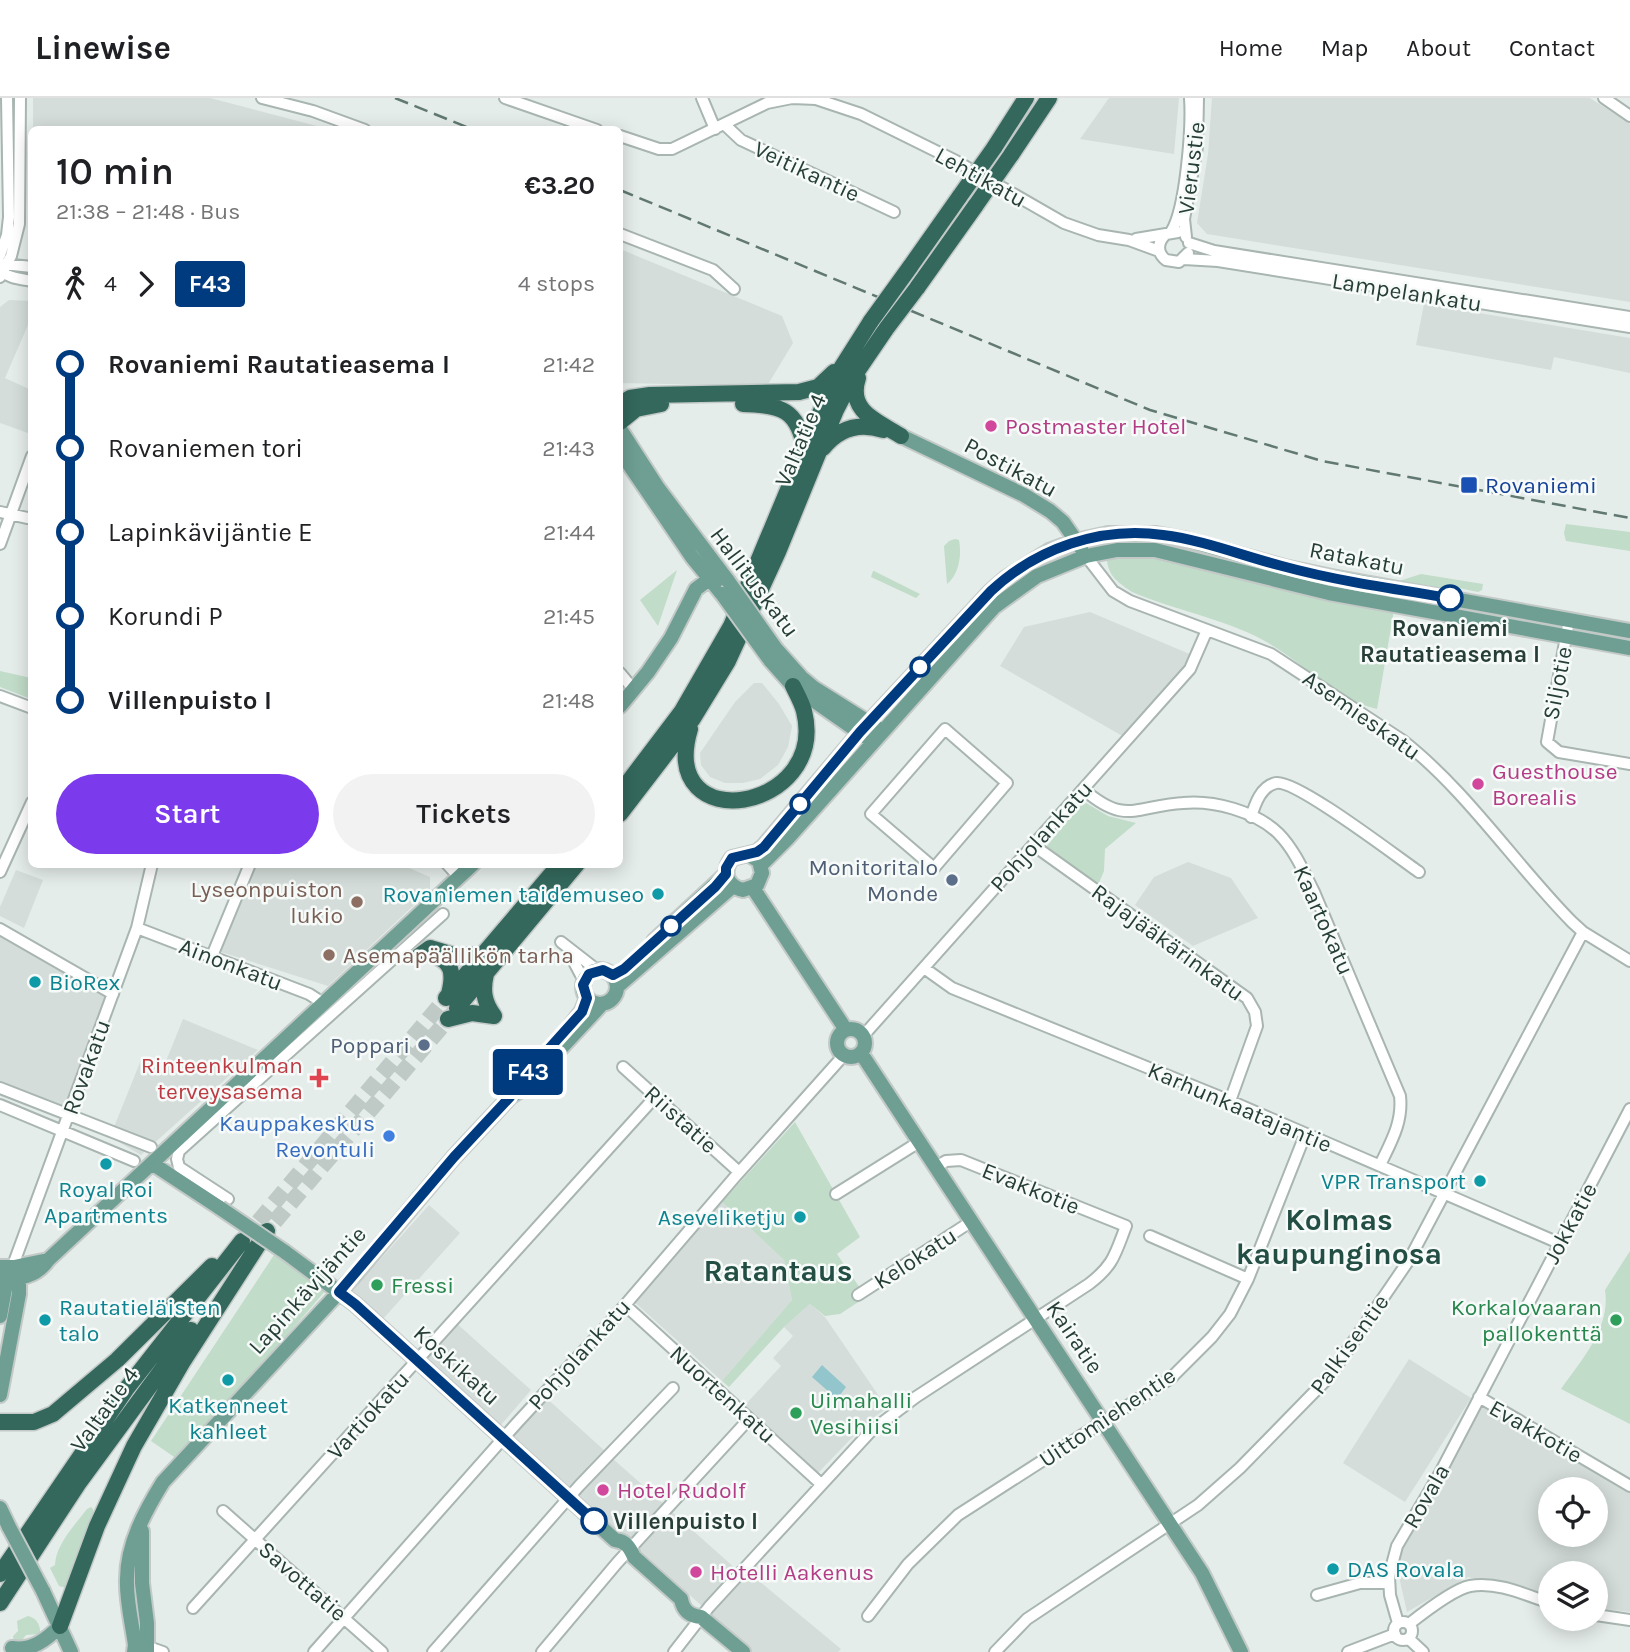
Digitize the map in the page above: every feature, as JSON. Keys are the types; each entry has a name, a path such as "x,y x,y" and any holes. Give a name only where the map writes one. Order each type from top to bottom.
{"highway":[{"name":"Valtatie 4","path":"623,789 682,711 731,626 812,451 863,364 879,325 910,267 1026,98"},
{"name":"Valtatie 4","path":"623,810 692,720 727,661 759,596 838,373 848,357 917,288 1049,98"},
{"path":"623,402 630,398 650,395 805,391 824,382 848,357"},
{"path":"863,364 854,395 856,402 868,416 901,436"},
{"path":"623,420 636,410 654,404 772,406 788,413 796,421 812,451 834,435 852,427 867,426 901,436"},
{"path":"692,720 684,754 685,766 695,784 713,797 725,799 738,801 762,795 790,774 804,745 806,729 803,709 793,687"},
{"path":"450,1004 481,955 557,868"},
{"path":"450,1004 486,974 574,868"},
{"path":"450,1004 453,974 449,964 430,954 419,956 430,948 457,956 481,955"},
{"path":"450,1004 472,1013 494,1017 485,1001 483,988 486,974"},
{"path":"61,1626 97,1526 134,1446 181,1363 267,1231"},
{"name":"Valtatie 4","path":"0,1574 127,1388 244,1243"},
{"name":"Valtatie 4","path":"0,1602 244,1243"},
{"path":"0,1422 34,1422 47,1418 64,1406 244,1243"}],"main road":[{"name":"Hallituskatu","path":"623,434 793,687 865,727"},
{"name":"Postikatu","path":"901,436 1024,495 1056,517 1086,555"},
{"name":"Hallituskatu","path":"623,455 692,557 720,581"},
{"name":"Ratakatu","path":"1076,541 1108,534 1164,535 1296,570 1630,631"},
{"path":"748,854 761,865 761,878 753,888 743,890 730,880 726,868 732,858 764,847 865,727 998,584 1049,551 1076,541"},
{"name":"Ratakatu","path":"1086,555 1117,550 1155,550 1329,593 1630,648"},
{"path":"761,865 1002,600 1037,576 1086,555"},
{"path":"623,703 671,638 696,589 720,581"},
{"name":"Hallituskatu","path":"773,654 878,738"},
{"path":"8,1274 48,1260 469,868"},
{"path":"615,981 606,971 597,970 589,974 584,981 583,990 587,998 594,1003 602,1004 613,999 615,981 730,880"},
{"path":"753,888 846,1030"},
{"name":"Lapinkävijäntie","path":"141,1649 143,1518 163,1482 339,1292 454,1157 510,1097 518,1083 582,1012 587,998"},
{"name":"Lapinkävijäntie","path":"510,1097 524,1088 602,1004"},
{"path":"846,1030 857,1030 863,1036 865,1045 862,1053 853,1057 844,1055 838,1049 837,1040 846,1030"},
{"name":"Kairatie","path":"862,1053 1202,1573 1241,1652"},
{"name":"Koskikatu","path":"153,1164 224,1204 339,1292 504,1437 615,1541 622,1541 630,1554 681,1599 694,1604 701,1617 743,1652"},
{"path":"0,1316 8,1274"},
{"path":"0,1395 18,1303 8,1274"},
{"path":"3,1516 61,1626 71,1652"},
{"path":"9,1647 32,1647 43,1642 61,1626"}],"street":[{"path":"0,255 7,235 9,217 7,98"},
{"path":"2,269 19,224 20,98"},
{"path":"262,98 313,111 354,126"},
{"path":"505,98 586,126"},
{"path":"702,98 719,126"},
{"name":"Lehtikatu","path":"623,137 667,150 779,100 806,98 836,101 956,161 1064,223 1159,251"},
{"name":"Vierustie","path":"1168,234 1177,217 1189,148 1190,98"},
{"name":"Vierustie","path":"1187,240 1183,229 1197,147 1198,98"},
{"path":"1604,98 1630,116"},
{"name":"Veitikantie","path":"719,126 741,140 894,212"},
{"path":"1181,233 1187,240 1189,251 1184,259 1169,262 1159,251 1159,243 1168,234 1181,233"},
{"name":"Lehtikatu","path":"1129,240 1168,234"},
{"path":"623,235 713,270 734,289"},
{"name":"Lampelankatu","path":"1187,240 1214,251 1630,317"},
{"name":"Lampelankatu","path":"1184,259 1218,261 1630,327"},
{"path":"2,269 28,267"},
{"path":"2,269 28,279"},
{"path":"0,544 5,513 28,464"},
{"path":"5,513 28,518"},
{"name":"Asemieskatu","path":"1086,555 1113,591 1130,601 1282,660 1421,755 1460,794 1567,918 1583,932 1630,961"},
{"name":"Siljotie","path":"1569,620 1547,742 1559,752 1630,764"},
{"name":"Pohjolankatu","path":"863,1036 1190,669 1207,630"},
{"path":"623,677 634,690"},
{"path":"0,696 28,706"},
{"path":"944,729 1007,783 933,868 871,814 944,729"},
{"path":"1251,817 1260,795 1268,786 1279,782 1292,786 1346,820 1419,872"},
{"name":"Kaartokatu","path":"1083,789 1106,806 1121,812 1177,803 1202,802 1228,806 1277,832 1300,863 1400,1096 1402,1108 1399,1124 1380,1166"},
{"path":"0,872 28,811"},
{"name":"Rajajääkärinkatu","path":"1033,845 1247,998 1255,1012 1258,1026 1230,1101"},
{"name":"Rovakatu","path":"8,1274 138,928 151,868"},
{"path":"212,956 248,868"},
{"path":"451,868 459,877"},
{"name":"Koskikatu","path":"224,1204 179,1167 179,1151 443,914"},
{"name":"Ainonkatu","path":"138,928 309,994 323,1003"},
{"path":"0,929 113,994"},
{"name":"Palkisentie","path":"995,1652 1027,1619 1198,1505 1240,1468 1329,1377 1409,1260 1583,932"},
{"path":"561,942 573,954 580,955 597,970"},
{"path":"573,954 584,981"},
{"name":"Karhunkaatajantie","path":"924,968 951,988 1230,1101 1559,1243"},
{"name":"Pohjolankatu","path":"314,1652 625,1305 844,1055"},
{"name":"Riistatie","path":"623,1067 739,1172"},
{"path":"0,1088 152,1147"},
{"name":"Vartiokatu","path":"193,1608 656,1096"},
{"path":"0,1105 134,1161"},
{"name":"Jokkatie","path":"1452,1449 1630,1109"},
{"name":"Uittomiehentie","path":"868,1616 908,1564 958,1515 1171,1378 1191,1359 1230,1314 1248,1279 1305,1135"},
{"path":"836,1194 919,1142"},
{"name":"Evakkotie","path":"935,1168 946,1161 961,1160 1126,1226 1109,1268 1035,1320"},
{"name":"Kelokatu","path":"858,1295 972,1221"},
{"path":"1150,1236 1248,1279"},
{"name":"Nuortenkatu","path":"625,1305 821,1484"},
{"path":"674,1652 701,1617 872,1431 899,1410 1035,1320"},
{"path":"433,1652 569,1498 673,1388"},
{"name":"Evakkotie","path":"1479,1397 1630,1486"},
{"path":"542,1652 749,1419"},
{"name":"Rovala","path":"1423,1652 1409,1639 1413,1631 1401,1627 1394,1615 1389,1583 1392,1559 1452,1449"},
{"name":"Savottatie","path":"223,1511 382,1652"},
{"path":"1317,1595 1360,1583 1389,1583"},
{"path":"1348,1652 1401,1627 1438,1602 1469,1586 1498,1587 1538,1599"},
{"path":"1608,1617 1630,1620"},
{"path":"141,1649 163,1652"}],"shaded area":[{"path":"33,98 210,98 317,126 33,126"},
{"path":"1109,98 1179,98 1174,154 1080,139"},
{"path":"1212,98 1590,98 1630,124 1630,302 1207,234 1197,223 1208,154"},
{"path":"623,250 782,316 793,343 767,386 623,383"},
{"path":"9,300 28,301 28,325 5,378 28,389 28,433 0,423 0,307"},
{"path":"1424,304 1630,338 1630,373 1554,357 1551,370 1416,345"},
{"path":"1090,612 1192,655 1126,738 1000,666 1024,627"},
{"path":"754,683 762,683 792,726 788,747 778,765 760,779 725,783 710,777 701,765 700,753 735,702"},
{"path":"1188,862 1231,878 1258,918 1193,946 1135,905 1154,877"},
{"path":"254,868 409,868 430,877 430,890 328,986 221,952"},
{"path":"16,870 43,880 24,928 0,916 0,907"},
{"path":"0,932 108,995 63,1116 0,1094"},
{"path":"183,1019 258,1050 141,1155 110,1137 141,1060 164,1066"},
{"path":"722,1202 784,1260 792,1300 722,1381 631,1299"},
{"path":"429,1205 460,1233 383,1319 352,1291"},
{"path":"810,1304 825,1317 887,1408 866,1423 818,1473 745,1405 781,1366 773,1358 793,1336 784,1327"},
{"path":"454,1321 531,1390 500,1426 422,1357"},
{"path":"1409,1359 1471,1398 1405,1502 1343,1463"},
{"path":"543,1395 605,1451 571,1489 508,1434"},
{"path":"1478,1404 1606,1477 1538,1477 1538,1547 1608,1547 1608,1478 1630,1491 1630,1612 1608,1609 1608,1561 1538,1561 1538,1595 1468,1577 1407,1612 1395,1559"},
{"path":"612,1458 664,1504 630,1542 578,1496"},
{"path":"671,1511 736,1569 703,1607 638,1548"},
{"path":"747,1571 841,1649 838,1652 752,1652 708,1615"}],"green space":[{"path":"1566,524 1630,532 1630,551 1566,541"},
{"path":"955,539 959,540 960,546 959,564 947,584 944,546"},
{"path":"1148,555 1314,596 1394,610 1377,709 1331,688 1278,649 1247,632 1132,592 1115,579 1108,567 1107,561 1121,556"},
{"path":"677,570 658,626 640,600"},
{"path":"873,571 920,594 916,598 871,577"},
{"path":"1421,574 1483,584 1482,590 1478,592 1459,588 1437,588 1399,581"},
{"path":"0,671 28,677 28,698 0,687"},
{"path":"1086,803 1108,816 1136,823 1105,849 1104,871 1098,885 1046,847 1079,807"},
{"path":"795,1122 860,1237 837,1254 866,1297 840,1314 825,1316 810,1304 784,1327 729,1387 722,1381 792,1300 784,1260 722,1202"},
{"path":"1630,1251 1630,1424 1561,1389 1593,1343 1606,1304 1605,1290"},
{"path":"274,1255 326,1290 180,1461 151,1441"},
{"path":"91,1507 93,1522 66,1588 59,1586 50,1568 55,1565 67,1535"},
{"path":"28,1616 38,1623 40,1634 26,1635 20,1643 14,1642 13,1636 18,1631 17,1621"}],"water":[{"path":"822,1365 846,1387 837,1399 812,1377"}],"tunnel":[{"path":"243,1240 446,998"},
{"path":"259,1240 456,1010"}],"railway":[{"path":"395,98 464,126"},
{"path":"623,191 1150,410 1322,461 1630,518"}],"bus line":[{"name":"F43","path":"594,1521 504,1437 339,1292 582,1012 587,998 583,985 589,974 603,970 613,975 624,969 715,887 726,874 726,868 732,858 757,852 764,847 860,732 991,591 1006,578 1049,551 1076,541 1108,534 1164,535 1284,567 1450,598"}],"place":[{"name":"Postmaster Hotel","path":"991,426"},
{"name":"Rovaniemi","path":"1469,485"},
{"name":"Rovaniemi Rautatieasema I","path":"1450,598"},
{"name":"Guesthouse Borealis","path":"1478,784"},
{"name":"Monitoritalo Monde","path":"952,880"},
{"name":"Rovaniemen taidemuseo","path":"658,894"},
{"name":"Lyseonpuiston lukio","path":"357,902"},
{"name":"Asemapäällikön tarha","path":"329,955"},
{"name":"BioRex","path":"35,982"},
{"name":"Poppari","path":"424,1045"},
{"name":"Rinteenkulman terveysasema","path":"319,1078"},
{"name":"Kauppakeskus Revontuli","path":"389,1136"},
{"name":"Royal Roi Apartments","path":"106,1164"},
{"name":"VPR Transport","path":"1480,1181"},
{"name":"Aseveliketju","path":"800,1217"},
{"name":"Fressi","path":"377,1285"},
{"name":"Rautatieläisten talo","path":"45,1320"},
{"name":"Korkalovaaran pallokenttä","path":"1616,1320"},
{"name":"Katkenneet kahleet","path":"228,1380"},
{"name":"Uimahalli Vesihiisi","path":"796,1413"},
{"name":"Hotel Rudolf","path":"603,1490"},
{"name":"Villenpuisto I","path":"594,1521"},
{"name":"DAS Rovala","path":"1333,1569"},
{"name":"Hotelli Aakenus","path":"696,1572"}],"district":[{"name":"Kolmas kaupunginosa","path":"1339,1237"},
{"name":"Ratantaus","path":"778,1271"}]}
